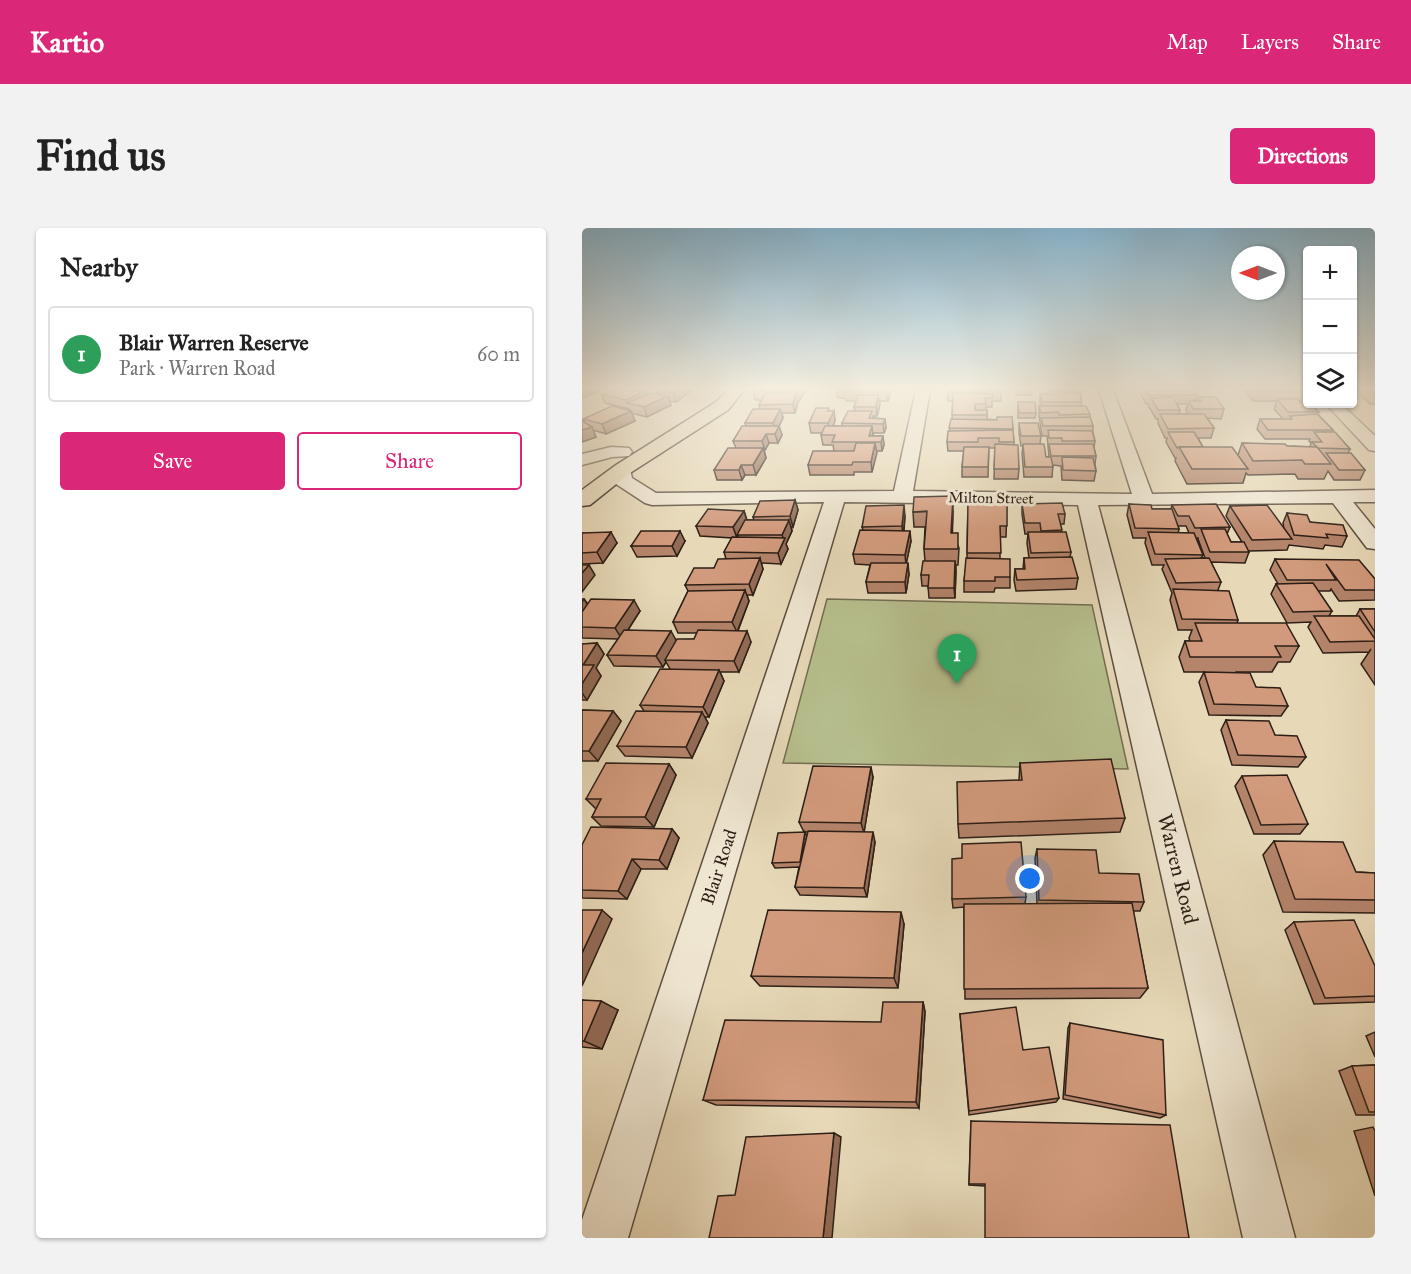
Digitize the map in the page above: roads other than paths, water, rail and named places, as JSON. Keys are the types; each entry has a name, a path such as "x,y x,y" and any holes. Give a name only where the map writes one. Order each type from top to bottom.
{"main road":[{"path":"586,489 623,461 666,437"}],"street":[{"path":"902,497 914,437"},
{"path":"1122,437 1143,500"},
{"path":"582,460 611,452 623,461"},
{"name":"Milton Street","path":"623,461 623,480 652,499 837,496 1143,500 1375,496"},
{"path":"1337,495 1375,543"},
{"name":"Blair Road","path":"602,1238 837,496"},
{"name":"Warren Road","path":"1087,500 1269,1238"}],"place":[{"name":"Blair Warren Reserve","path":"957,684"}]}
